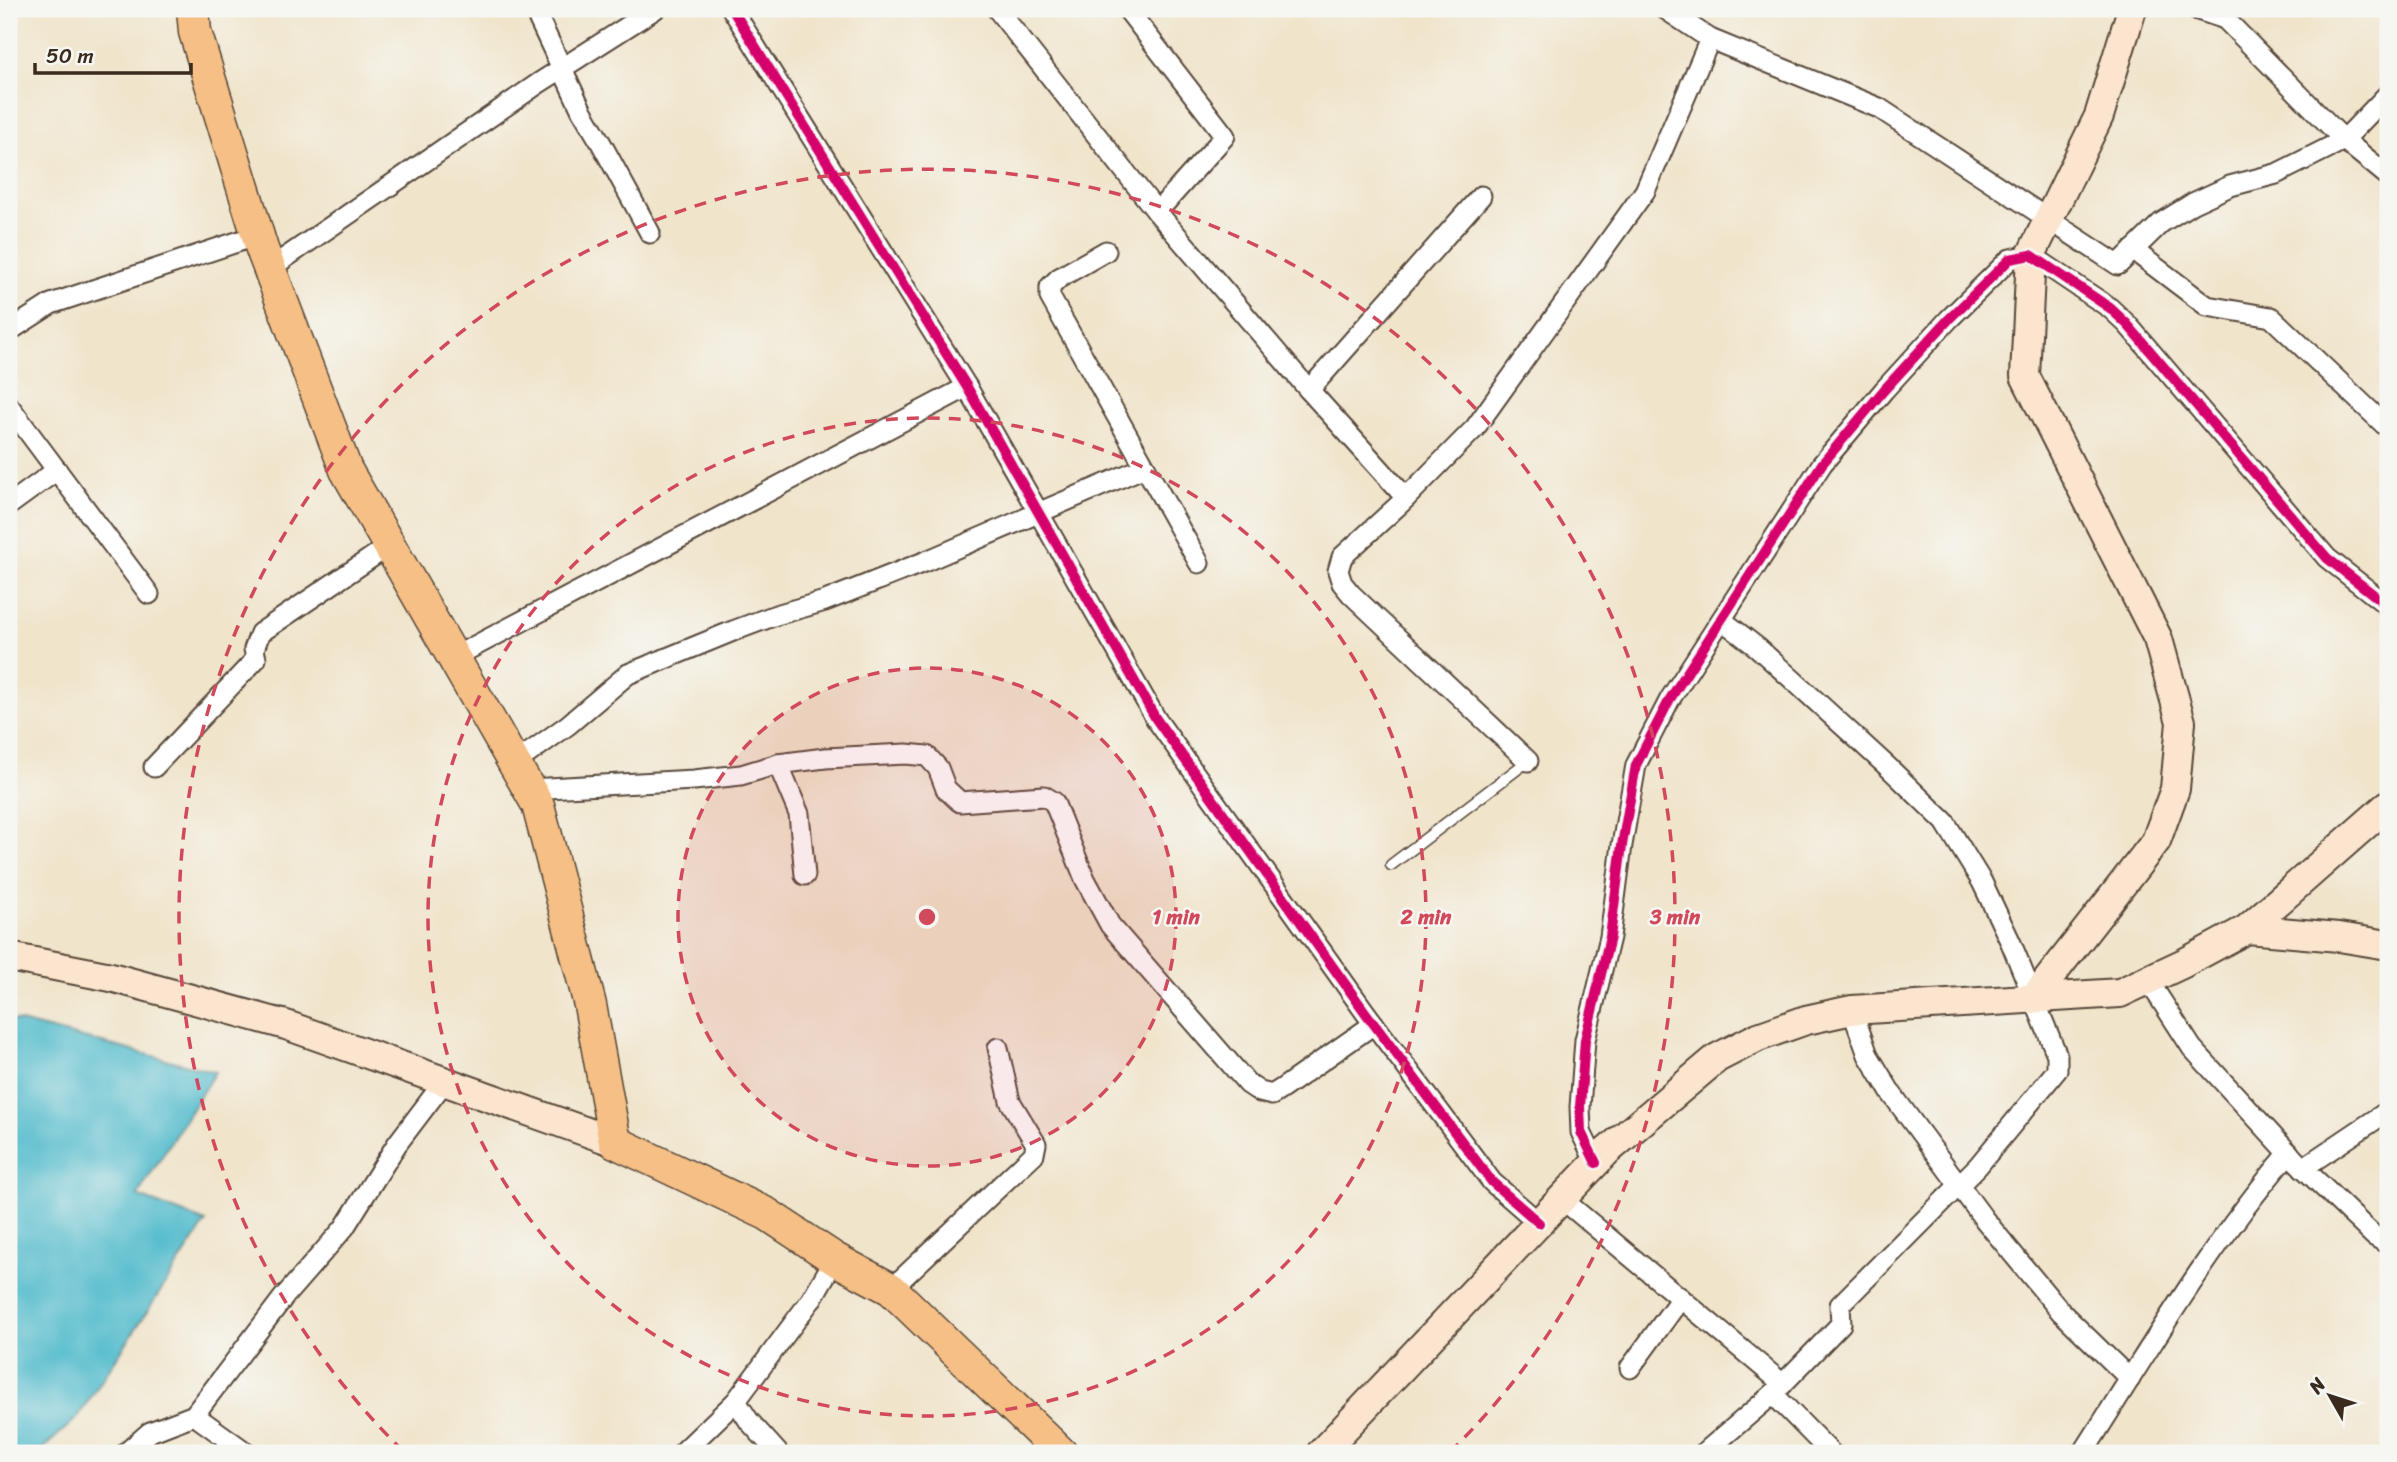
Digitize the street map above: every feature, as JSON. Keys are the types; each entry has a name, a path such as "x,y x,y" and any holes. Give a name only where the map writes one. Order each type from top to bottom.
{"main road":[{"path":"192,9 195,32 258,235 346,470 538,805 590,1005 615,1142"},
{"path":"2033,999 2157,841 2175,789 2181,722 2158,639 2025,376 2031,255 2099,116 2132,9"},
{"path":"1321,1453 1596,1163 1717,1058 1758,1037 1806,1020 1852,1010 2120,993 2247,929 2388,805"},
{"path":"2247,929 2339,937 2388,946"},
{"path":"9,957 111,977 286,1025 615,1142 767,1214 835,1259 891,1289 1061,1453"}],"street":[{"path":"534,9 582,111 650,233"},
{"path":"270,269 562,68 655,9"},
{"path":"732,9 967,387 1156,719 1374,1024 1492,1182 1539,1223"},
{"path":"997,9 1157,212 1309,390 1406,498"},
{"path":"1127,9 1225,136 1157,212"},
{"path":"1665,9 1710,39 1879,108 2118,265 2161,223 2193,203 2230,186 2276,174 2344,141 2388,94"},
{"path":"2195,9 2225,19 2344,141 2388,176"},
{"path":"1528,761 1351,594 1342,583 1338,571 1342,557 1406,498 1475,428 1645,191 1710,39"},
{"path":"1309,390 1481,196"},
{"path":"9,331 51,304 258,235"},
{"path":"2133,250 2207,306 2271,317 2388,428"},
{"path":"1106,251 1059,278 1050,287 1050,297 1199,563"},
{"path":"1596,1163 1581,1132 1585,1040 1610,937 1636,765 1670,699 1822,464 1884,390 1949,319 2010,260 2031,255 2110,308 2127,324 2327,558 2388,606"},
{"path":"454,657 967,387"},
{"path":"9,406 149,594"},
{"path":"522,776 568,725 628,674 776,615 825,601 1146,467"},
{"path":"9,505 57,470"},
{"path":"154,767 256,659 254,649 260,633 390,545"},
{"path":"1704,1453 1778,1389 1841,1324 1840,1305 1978,1166 2057,1070 2057,1055 2011,943 1982,882 1945,822 1888,766 1758,648 1722,620"},
{"path":"522,776 694,780 741,775 778,764 825,758 927,756 938,768 946,789 960,802 1044,796 1054,802 1085,879 1110,925 1248,1084 1259,1092 1272,1095 1374,1024"},
{"path":"778,764 799,814 805,875"},
{"path":"2148,980 2192,1048 2303,1168 2374,1236 2388,1244"},
{"path":"1852,1010 1868,1055 1891,1093 1958,1185 2061,1312 2130,1379"},
{"path":"891,1289 1034,1154 1036,1144 1010,1101 998,1048"},
{"path":"126,1453 150,1432 194,1415 282,1298 344,1228 397,1144 444,1082"},
{"path":"2303,1168 2388,1111"},
{"path":"2083,1453 2250,1199 2289,1153"},
{"path":"1562,1199 1681,1298 1778,1389 1831,1453"},
{"path":"682,1453 736,1401 811,1300 835,1259"},
{"path":"1630,1368 1681,1298"},
{"path":"736,1401 749,1421 778,1453"},
{"path":"194,1415 247,1453"}],"lane":[{"path":"1391,865 1528,761"}],"water":[{"path":"9,1019 215,1072 137,1196 206,1222 77,1418 38,1453 9,1453"}],"cycle path":[{"path":"732,9 967,387 1156,719 1365,1012 1492,1182 1539,1223"},
{"path":"1596,1163 1581,1132 1585,1040 1610,937 1636,765 1670,699 1822,464 1884,390 1949,319 2010,259 2031,255 2110,308 2127,324 2327,558 2388,606"}]}
